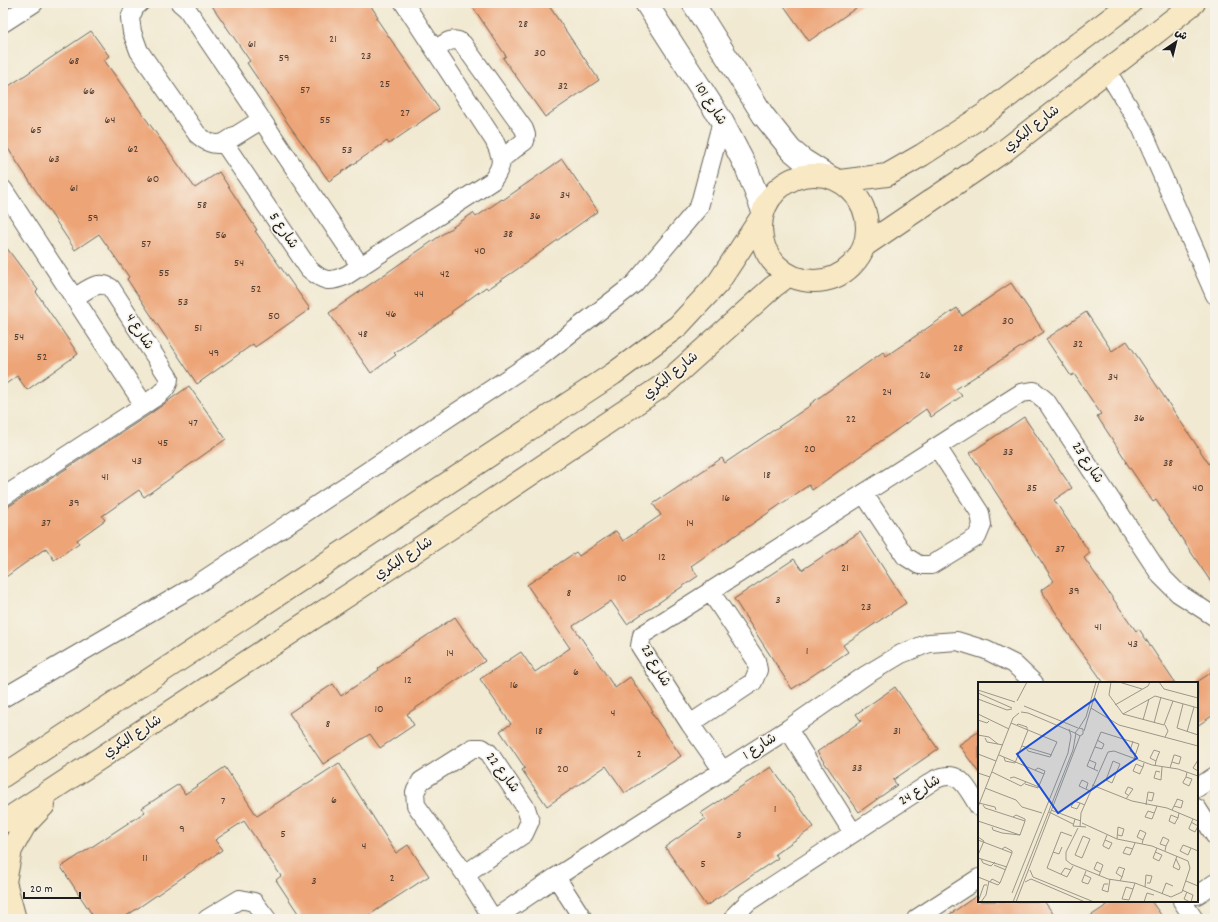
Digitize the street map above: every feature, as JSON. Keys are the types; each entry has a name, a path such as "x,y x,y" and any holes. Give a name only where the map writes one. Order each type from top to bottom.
{"main road":[{"path":"3,776 613,374 678,326 718,283 771,196 787,181 808,174 835,179 887,175 922,155 985,114 1131,3"},
{"name":"شارع البكري","path":"864,246 1004,151 1194,3"},
{"path":"762,213 761,237 765,249 775,264 789,275 798,279 816,281 833,278 849,268 855,262 864,246 867,234 867,222 864,210 854,193 835,179"},
{"name":"شارع البكري","path":"3,822 665,384 773,287 789,275"},
{"path":"15,919 5,882 11,850 25,825 64,782"}],"street":[{"path":"3,23 34,3"},
{"path":"140,3 135,7 130,18 132,32 139,51 197,134 209,143 218,145 224,144 261,120"},
{"path":"180,3 187,9 361,267"},
{"path":"404,3 434,50 494,140 501,159 525,141 526,135 524,129 463,44 459,40 454,39 434,50"},
{"name":"شارع 101","path":"646,3 722,121 746,166 762,213"},
{"path":"693,3 763,115 791,150 803,160 835,179"},
{"path":"1107,71 1141,127 1215,295"},
{"path":"3,698 193,587 540,357 634,284 698,207 722,121"},
{"name":"شارع 5","path":"224,144 309,269 321,280 335,280 361,267 492,181 502,164 501,159"},
{"path":"3,189 144,405"},
{"name":"شارع 4","path":"3,497 144,405 167,387 169,378 116,295 105,285 98,284 74,298"},
{"name":"شارع 23","path":"723,771 690,724 640,646 642,635 1021,393 1034,391 1040,394 1161,576 1184,597 1215,617"},
{"path":"864,494 905,556 919,565 932,565 977,537 982,525 980,513 937,447"},
{"path":"690,724 753,682 758,670 756,660 710,591"},
{"name":"شارع 1","path":"493,919 788,729 866,675 901,654 929,643 957,641 986,650 1014,664 1033,682"},
{"path":"788,729 853,833"},
{"name":"شارع 22","path":"465,874 524,834 530,820 526,808 489,753 482,748 473,748 421,781 414,792 416,805 465,874 493,919"},
{"name":"شارع 24","path":"734,919 736,914 748,902 943,776 952,775 958,777 978,806"},
{"path":"1198,787 1215,776"},
{"path":"1198,810 1215,836"},
{"path":"556,877 583,919"},
{"path":"916,919 978,879"},
{"path":"1198,894 1215,883"},
{"path":"207,919 240,899 254,902 267,919"},
{"path":"1189,902 1194,919"},
{"path":"3,912 8,919"}],"building":[{"path":"210,3 369,3 378,17 376,18 439,109 389,144 387,141 329,181 247,63 250,61"},
{"path":"470,3 547,3 599,80 545,117 503,58 506,56"},
{"path":"782,3 863,3 809,41"},
{"path":"91,31 109,56 104,60 195,188 219,172 257,230 255,231 310,309 255,347 253,344 197,384 127,279 129,277 99,234 75,250 3,141 3,90"},
{"path":"562,159 598,211 488,289 486,287 451,312 452,313 394,353 396,355 371,373 329,313 473,213 476,217"},
{"path":"3,243 38,290 36,292 78,354 27,390 17,376 3,386"},
{"path":"1011,283 1044,332 956,389 962,396 931,417 926,409 812,490 809,485 691,566 698,576 627,624 611,601 573,626 615,688 630,677 653,711 651,712 681,756 625,793 606,766 547,806 522,770 525,768 500,731 511,724 480,679 521,652 535,672 570,648 527,585 576,552 579,556 616,531 623,541 661,515 653,504 722,458 725,463 811,405 810,404 883,352 886,356 957,308 962,316"},
{"path":"1086,312 1112,351 1127,341 1215,473 1215,588 1156,500 1153,502 1126,462 1097,416 1101,414 1074,374 1071,376 1046,339"},
{"path":"189,386 226,439 144,497 139,490 102,516 105,520 77,540 79,543 54,560 46,548 3,579 3,510 150,414"},
{"path":"1024,417 1072,488 1054,500 1090,553 1084,558 1136,631 1139,629 1174,682 1103,682 1063,626 1064,625 1041,590 1054,581 970,453"},
{"path":"860,532 906,603 843,645 848,652 792,689 734,599 794,559 802,570"},
{"path":"455,617 485,661 407,714 414,725 380,748 370,734 323,764 289,713 333,684 341,696 379,670 378,668"},
{"path":"1215,670 1215,714 1198,725 1198,682"},
{"path":"895,687 938,749 893,780 897,785 859,812 817,752 861,721 856,714"},
{"path":"978,732 978,772 959,745"},
{"path":"339,763 396,853 408,845 429,876 363,919 302,919 276,880 281,876 244,821 215,840 222,850 122,919 95,919 61,867 145,812 142,808 179,784 185,794 225,767 257,816"},
{"path":"771,767 814,827 775,854 778,858 706,906 665,847 705,819 701,813"},
{"path":"978,895 978,902 1045,902 1057,919 943,919"},
{"path":"1112,902 1152,902 1164,919 1086,919"}]}
